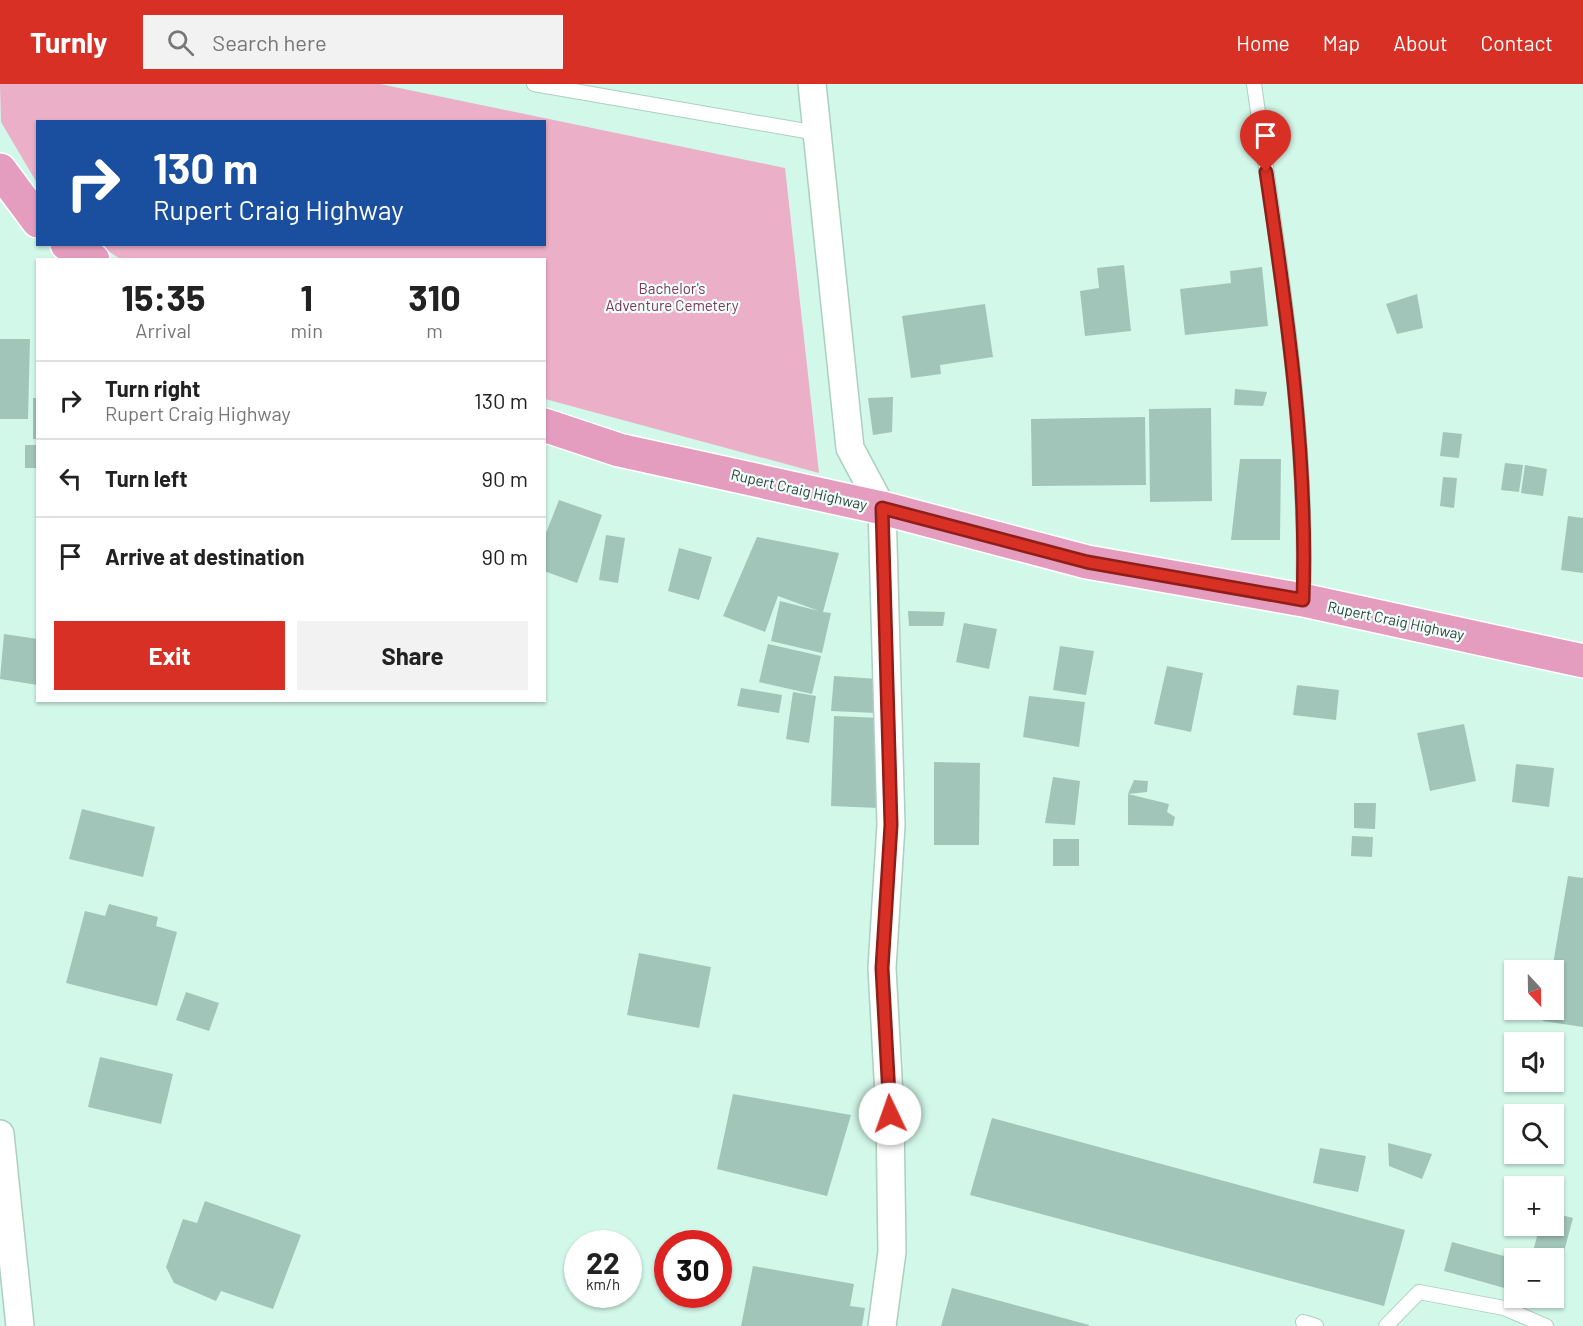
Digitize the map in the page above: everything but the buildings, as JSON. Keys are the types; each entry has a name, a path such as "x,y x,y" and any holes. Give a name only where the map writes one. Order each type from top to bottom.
{"main road":[{"path":"0,170 36,218"},
{"path":"70,246 90,258"},
{"name":"Rupert Craig Highway","path":"546,425 619,450 882,508 1087,562 1303,600 1583,661"}],"street":[{"path":"812,84 850,448 882,508 891,825 882,968 890,1114 892,1252 882,1326"},
{"path":"0,1134 20,1326"}],"lane":[{"path":"534,84 817,133"},
{"path":"1254,84 1291,348 1305,542 1303,600"},
{"path":"1386,1326 1419,1292 1504,1308 1546,1326"}],"green space":[{"name":"Bachelor's Adventure Cemetery","path":"0,84 380,84 785,168 819,473 546,399 546,258 119,258 101,246 546,246 546,120 36,120 36,181 1,122"}],"route":[{"path":"890,1114 882,968 891,825 882,508 1087,562 1303,600 1305,542 1291,348 1266,172"}]}
